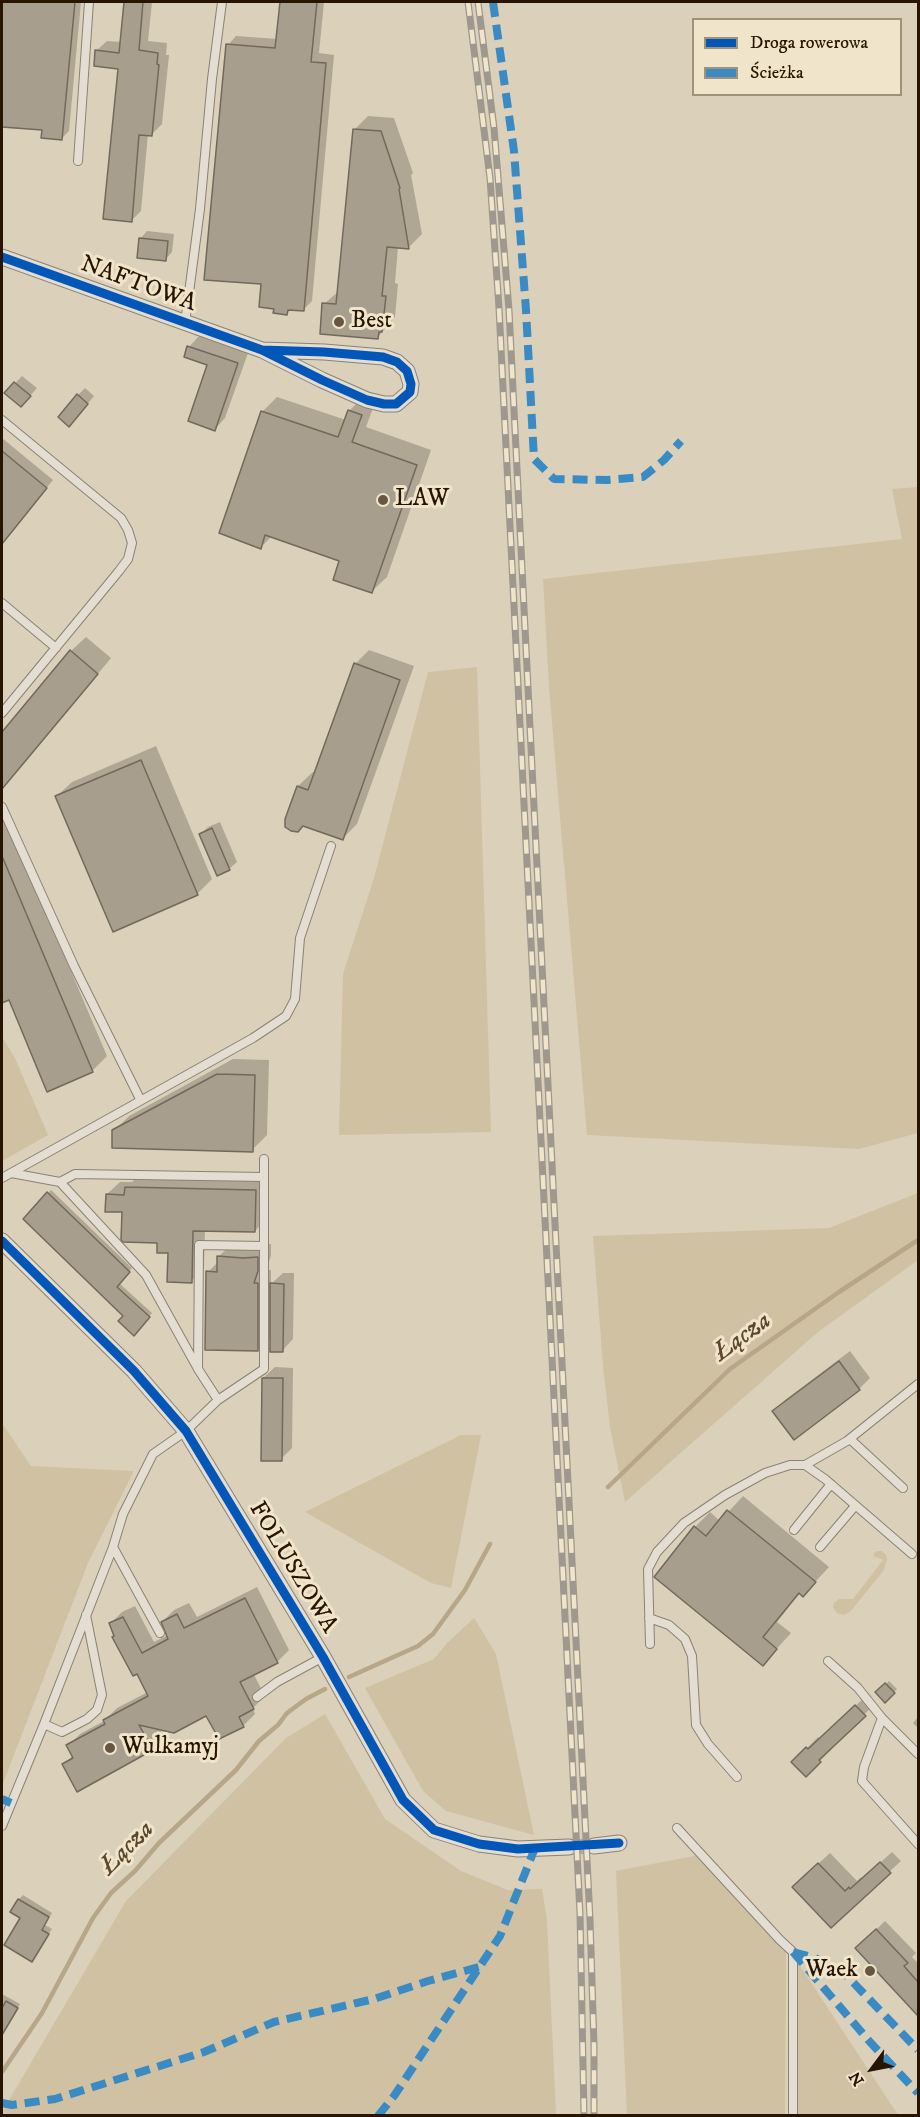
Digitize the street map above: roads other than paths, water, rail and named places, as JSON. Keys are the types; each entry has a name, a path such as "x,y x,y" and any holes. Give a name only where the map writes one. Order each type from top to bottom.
{"street":[{"name":"NAFTOWA","path":"2,257 262,350 367,400 396,404 410,392 411,384 407,371 397,362 383,357 262,350"},
{"name":"FOLUSZOWA","path":"2,1241 134,1371 186,1431 323,1657 403,1800 434,1830 478,1844 518,1849 569,1847"},
{"path":"594,1846 619,1843"}],"lane":[{"path":"78,161 89,2"},
{"path":"185,323 200,209 212,79 222,2"},
{"path":"2,420 121,518 132,543 128,559 119,571 2,713"},
{"path":"2,603 56,648"},
{"path":"2,807 74,966 140,1099"},
{"path":"2,1178 253,1038 286,1016 295,999 300,939 331,846"},
{"path":"2,1826 113,1547 123,1514 153,1454 186,1431 218,1400 264,1369 264,1159"},
{"path":"10,1173 60,1182 146,1275 218,1400"},
{"path":"60,1182 75,1174 264,1177"},
{"path":"198,1368 199,1245 264,1246"},
{"path":"650,1644 648,1569 657,1552 684,1523 725,1495 765,1473 790,1465 806,1465 850,1439 918,1384"},
{"path":"850,1439 903,1488"},
{"path":"806,1465 912,1554"},
{"path":"794,1530 831,1484"},
{"path":"820,1547 855,1506"},
{"path":"113,1547 160,1633"},
{"path":"44,1724 63,1732 87,1719 97,1710 102,1695 86,1613"},
{"path":"650,1618 669,1625 685,1639 692,1656 696,1725 708,1744 737,1777"},
{"path":"257,1697 277,1682 323,1657"},
{"path":"828,1661 858,1688 882,1718 918,1754"},
{"path":"882,1718 864,1767 862,1781 918,1844"},
{"path":"677,1828 793,1952 793,2115"}],"waterway":[{"name":"Łącza","path":"608,1487 730,1369 839,1292 918,1240"},
{"name":"Łącza","path":"349,1677 418,1646 433,1634 465,1590 490,1544"},
{"name":"Łącza","path":"2,2072 42,2013 93,1918 111,1893 135,1871 159,1843 236,1770 259,1741 278,1725 287,1713 325,1689"}],"tunnel":[{"path":"569,1847 594,1846"}],"railway":[{"path":"468,2 490,178 499,308 580,1913 584,2116"},
{"path":"478,2 494,128 509,310 590,1919 594,2116"}],"place":[{"name":"Best","path":"339,322"},
{"name":"LAW","path":"383,500"},
{"name":"Wulkamyj","path":"110,1748"},
{"name":"Waek","path":"870,1971"}]}
